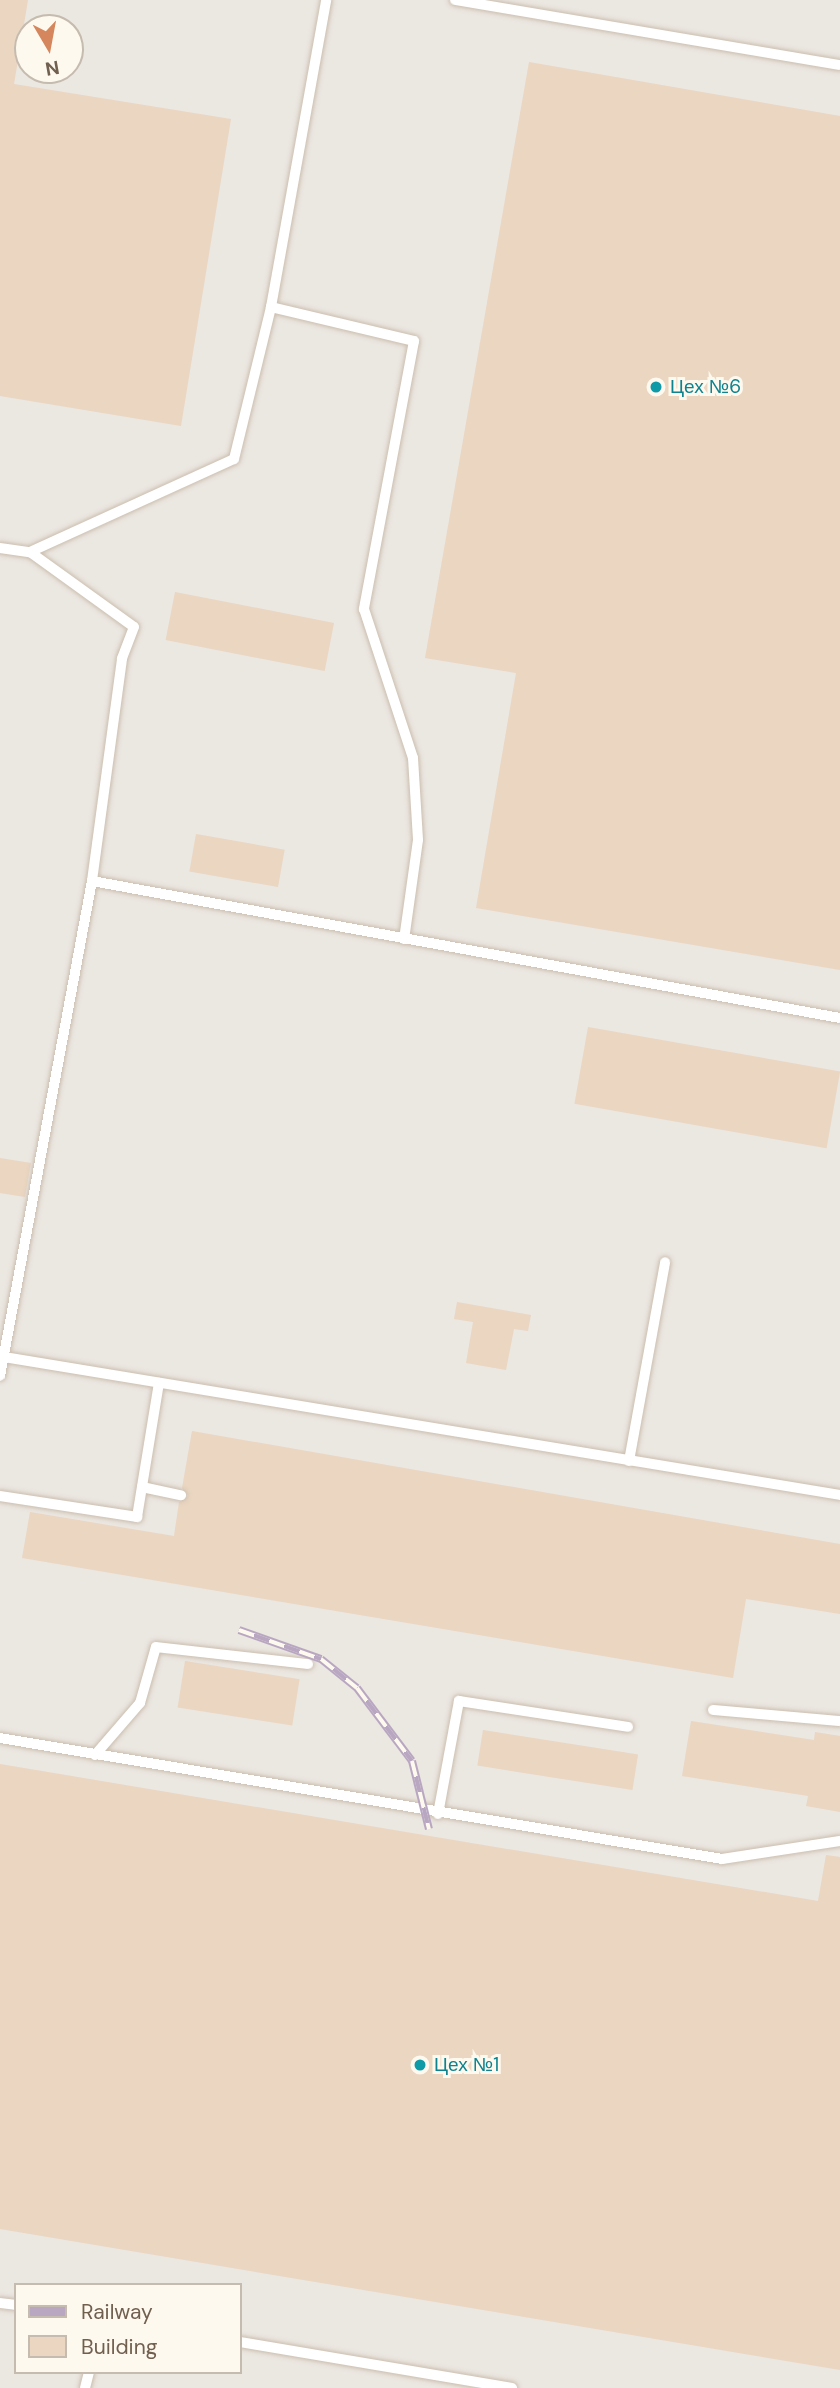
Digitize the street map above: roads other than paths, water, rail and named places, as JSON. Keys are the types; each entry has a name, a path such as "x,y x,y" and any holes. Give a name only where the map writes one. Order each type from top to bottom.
{"lane":[{"path":"30,552 234,459 271,307 326,0"},
{"path":"456,0 840,65"},
{"path":"271,307 415,341 364,608 412,758 418,840 404,939"},
{"path":"0,548 30,552 134,627 121,659 92,881 0,1376"},
{"path":"92,881 840,1018"},
{"path":"629,1461 665,1262"},
{"path":"4,1357 840,1495"},
{"path":"0,1496 137,1517 159,1383"},
{"path":"142,1487 181,1495"},
{"path":"96,1755 140,1703 156,1647 308,1664"},
{"path":"438,1814 459,1701 628,1727"},
{"path":"713,1710 840,1721"},
{"path":"0,1738 438,1814 722,1859 840,1841"},
{"path":"242,2342 512,2388"}],"railway":[{"path":"239,1630 321,1659 357,1688 412,1761 429,1829"}],"place":[{"name":"Цех №6","path":"656,387"},
{"name":"Цех №1","path":"420,2065"}]}
